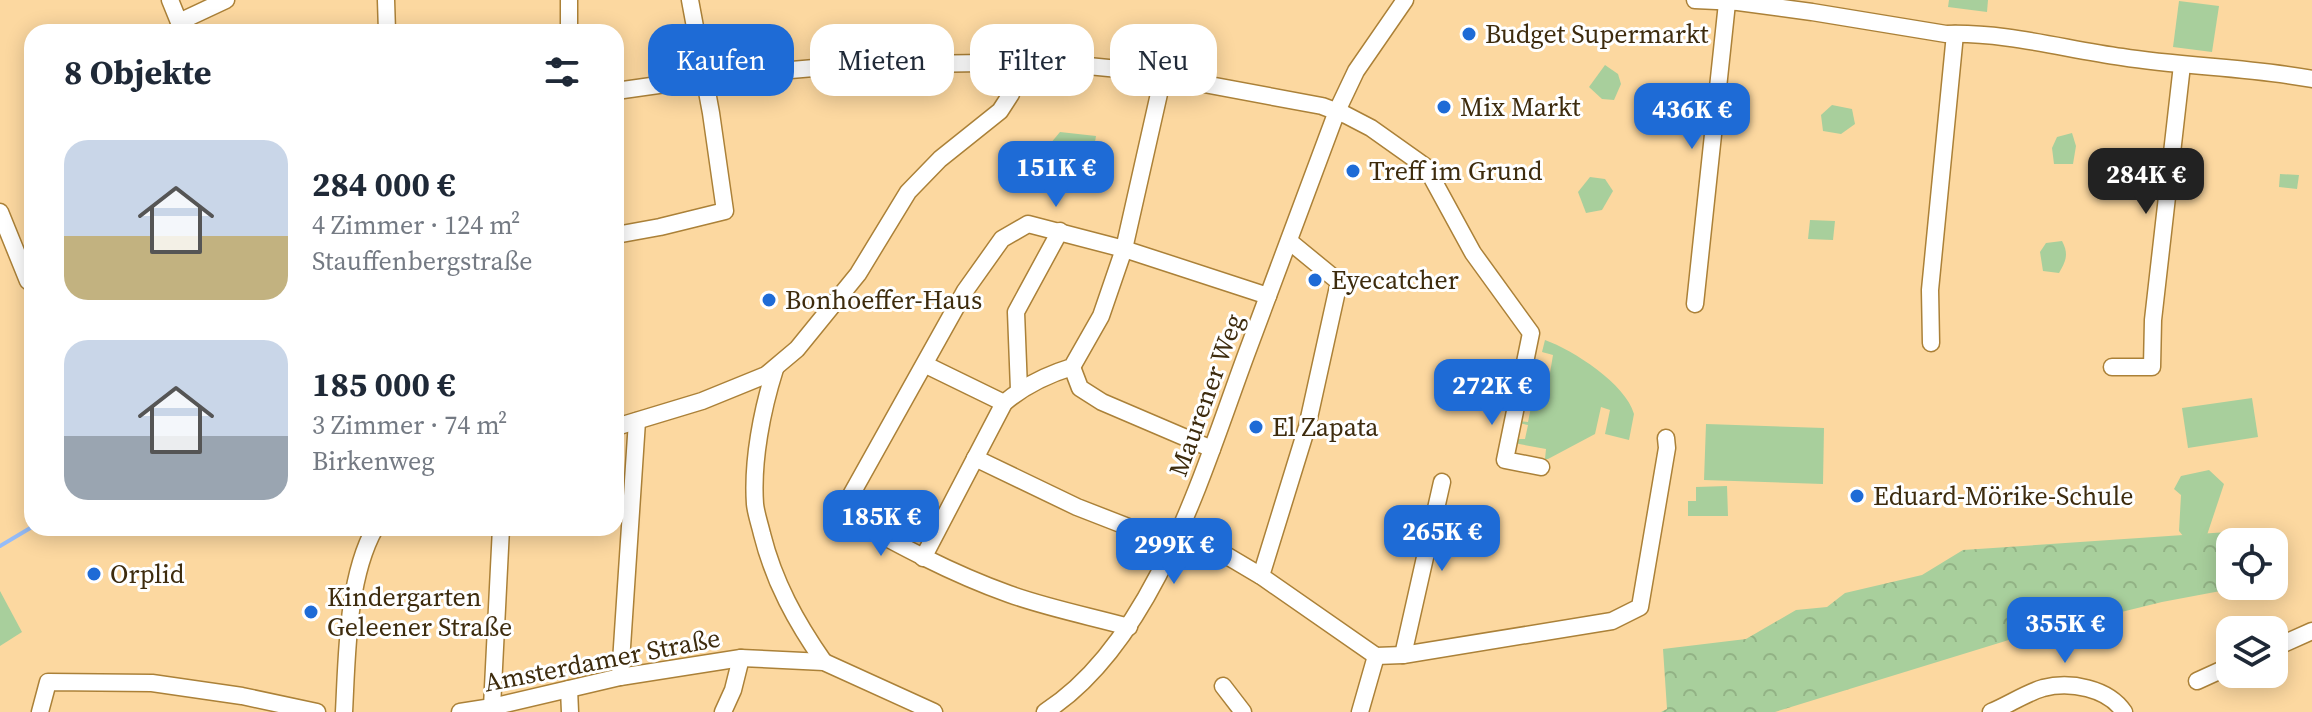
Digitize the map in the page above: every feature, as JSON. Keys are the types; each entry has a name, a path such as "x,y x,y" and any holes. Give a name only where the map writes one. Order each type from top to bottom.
{"street":[{"path":"170,0 180,24"},
{"path":"186,24 226,0"},
{"path":"386,0 387,24"},
{"path":"690,0 694,24"},
{"name":"Maurener Weg","path":"1045,712 1088,677 1129,627 1172,544 1212,449 1337,111 1356,71 1405,0"},
{"path":"1695,0 1826,14 1895,27 2038,42 2122,57 2312,79"},
{"path":"569,3 569,24"},
{"path":"1695,304 1727,3"},
{"path":"1931,343 1930,290 1955,34"},
{"path":"794,70 849,65 970,62"},
{"path":"2112,367 2152,367 2153,320 2182,65"},
{"path":"624,90 648,86"},
{"path":"1217,86 1337,111 1371,128 1426,167 1473,253 1531,333 1505,460 1541,467"},
{"path":"624,234 725,211 707,96"},
{"path":"624,425 702,401 775,369 832,309 858,274 908,192 940,159 1000,111 1010,96"},
{"path":"923,558 1004,403 1045,375 1072,367 1101,316 1124,249 1158,96"},
{"path":"0,212 24,266"},
{"path":"1129,627 1068,613 1008,594 923,558 841,513 965,291 1002,239 1028,224 1124,249 1268,296"},
{"path":"1019,390 1016,312 1060,231"},
{"path":"1261,576 1307,427 1339,282 1289,241"},
{"path":"926,365 1004,403"},
{"path":"1072,367 1080,388 1102,402 1212,449"},
{"path":"775,369 758,454 755,505 770,565 798,626 824,662"},
{"path":"620,677 637,421"},
{"path":"1180,528 1261,576 1376,656 1403,655 1612,621 1640,607 1667,448 1666,438"},
{"path":"975,458 1077,507 1172,544"},
{"path":"1403,655 1442,482"},
{"path":"344,712 356,586 371,536"},
{"path":"492,707 501,536"},
{"path":"2288,642 2312,631"},
{"path":"1360,712 1376,656"},
{"path":"723,712 733,690 741,658"},
{"name":"Amsterdamer Straße","path":"460,712 620,677 741,658 824,662 934,712"},
{"path":"2197,681 2216,672"},
{"path":"40,712 48,682 88,682 174,686 317,712"},
{"path":"2001,710 2042,688 2067,685 2091,689 2117,703 2124,712"},
{"path":"1223,686 1243,712"},
{"path":"569,689 570,712"}],"green space":[{"path":"1949,0 1988,0 1987,12 1948,7"},
{"path":"2179,1 2219,6 2212,52 2173,47"},
{"path":"1605,65 1618,74 1621,84 1614,100 1602,99 1589,87"},
{"path":"1832,105 1852,109 1855,124 1841,134 1823,131 1821,115"},
{"path":"1060,132 1096,136 1088,184 1053,176 1061,162 1050,144"},
{"path":"2072,133 2076,146 2073,164 2054,164 2052,148 2057,137"},
{"path":"2280,174 2299,175 2297,189 2279,187"},
{"path":"1590,177 1605,179 1613,191 1602,210 1586,213 1578,192"},
{"path":"1810,220 1835,221 1833,240 1808,239"},
{"path":"2062,241 2066,257 2059,273 2043,271 2040,252 2046,243"},
{"path":"1545,340 1583,360 1621,391 1634,414 1629,440 1605,434 1610,410 1601,407 1595,434 1548,459 1545,459 1546,449 1514,443 1515,439 1525,439 1528,425 1518,423 1528,422 1531,407 1522,405 1523,402 1532,403 1534,388 1525,383 1535,384 1538,371 1550,373 1553,355 1542,352"},
{"path":"2252,398 2258,437 2188,448 2182,408"},
{"path":"1706,424 1824,428 1823,484 1704,480"},
{"path":"2209,470 2224,484 2207,535 2184,537 2179,531 2181,495 2174,489 2181,476"},
{"path":"1727,486 1728,516 1688,516 1688,501 1696,501 1696,487"},
{"path":"2216,533 2216,592 2012,639 1775,712 1661,712 1667,709 1663,649 1746,639 1796,610 1827,607 1845,593 1922,575 1963,550"},
{"path":"0,591 22,632 0,646"}],"waterway":[{"path":"0,546 24,532"}],"place":[{"name":"Budget Supermarkt","path":"1469,34"},
{"name":"Mix Markt","path":"1444,107"},
{"name":"Treff im Grund","path":"1353,171"},
{"name":"Eyecatcher","path":"1315,280"},
{"name":"Bonhoeffer-Haus","path":"769,300"},
{"name":"El Zapata","path":"1256,427"},
{"name":"Eduard-Mörike-Schule","path":"1857,496"},
{"name":"Orplid","path":"94,574"},
{"name":"Kindergarten Geleener Straße","path":"311,612"}]}
